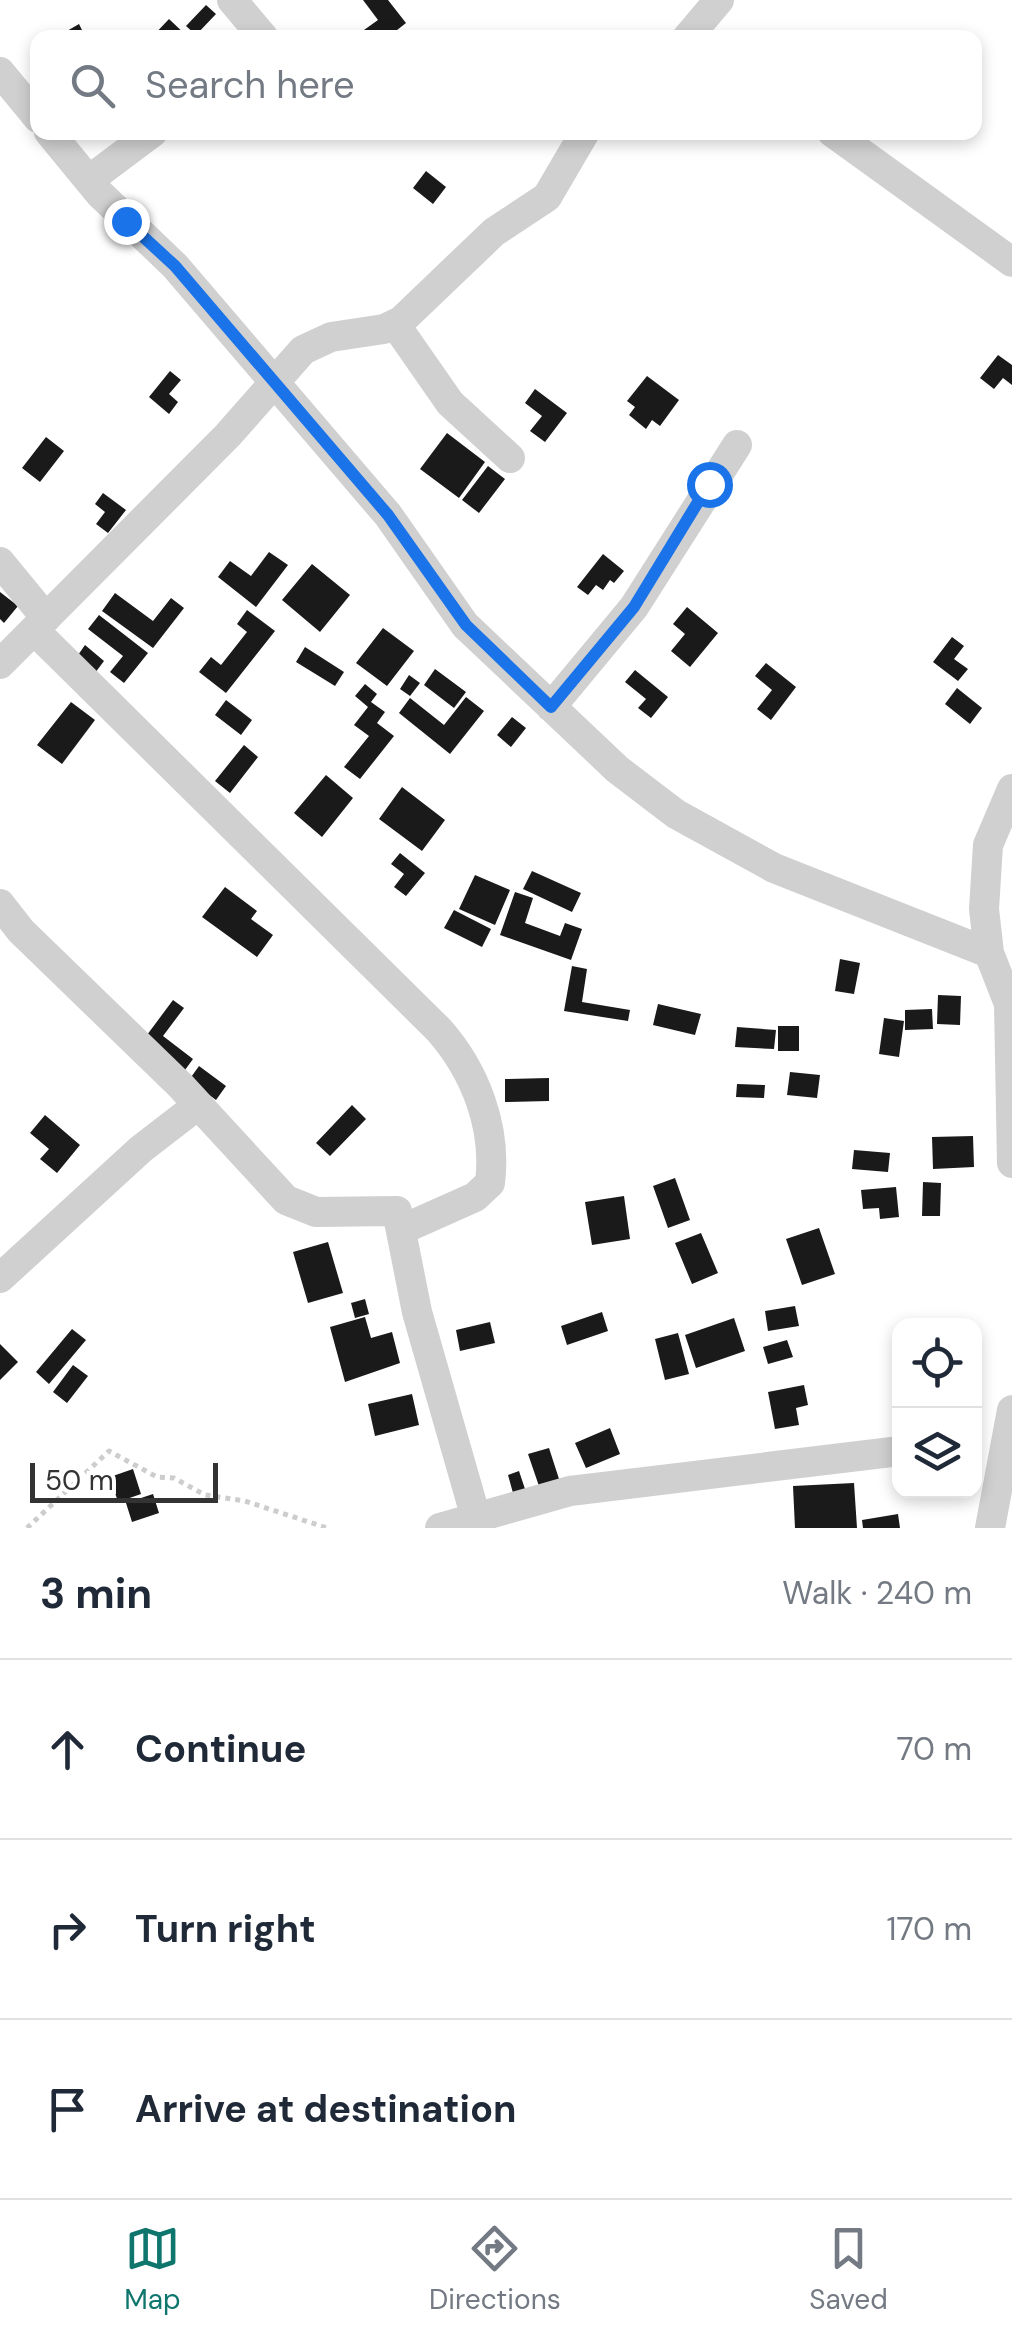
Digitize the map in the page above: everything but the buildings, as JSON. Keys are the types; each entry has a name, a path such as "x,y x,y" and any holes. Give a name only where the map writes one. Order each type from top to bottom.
{"street":[{"path":"232,0 257,30"},
{"path":"686,0 695,30"},
{"path":"699,30 719,0"},
{"path":"0,72 30,108"},
{"path":"56,140 89,180 175,266 388,515 466,625 617,769 676,814 774,868 989,953"},
{"path":"89,180 143,140"},
{"path":"0,664 311,346 395,324 494,232 547,196 580,140"},
{"path":"843,140 1012,262"},
{"path":"395,324 450,403 510,458"},
{"path":"551,707 634,607 736,445"},
{"path":"0,562 41,624 468,1064 488,1137 490,1183 475,1198 401,1230"},
{"path":"1012,789 986,857 984,909 989,953 1011,1005 1012,1163"},
{"path":"0,904 286,1200 316,1212 394,1209 417,1312 476,1518"},
{"path":"0,1278 141,1148 198,1105"},
{"path":"990,1528 1012,1410"},
{"path":"982,1449 1006,1448"},
{"path":"440,1528 570,1491 892,1451"}],"path":[{"path":"27,1528 109,1451 156,1477 174,1478 206,1495 245,1501 327,1528"}],"route":[{"path":"126,221 175,266 388,515 440,594 466,625 551,707 606,646 634,607 709,484"}]}
